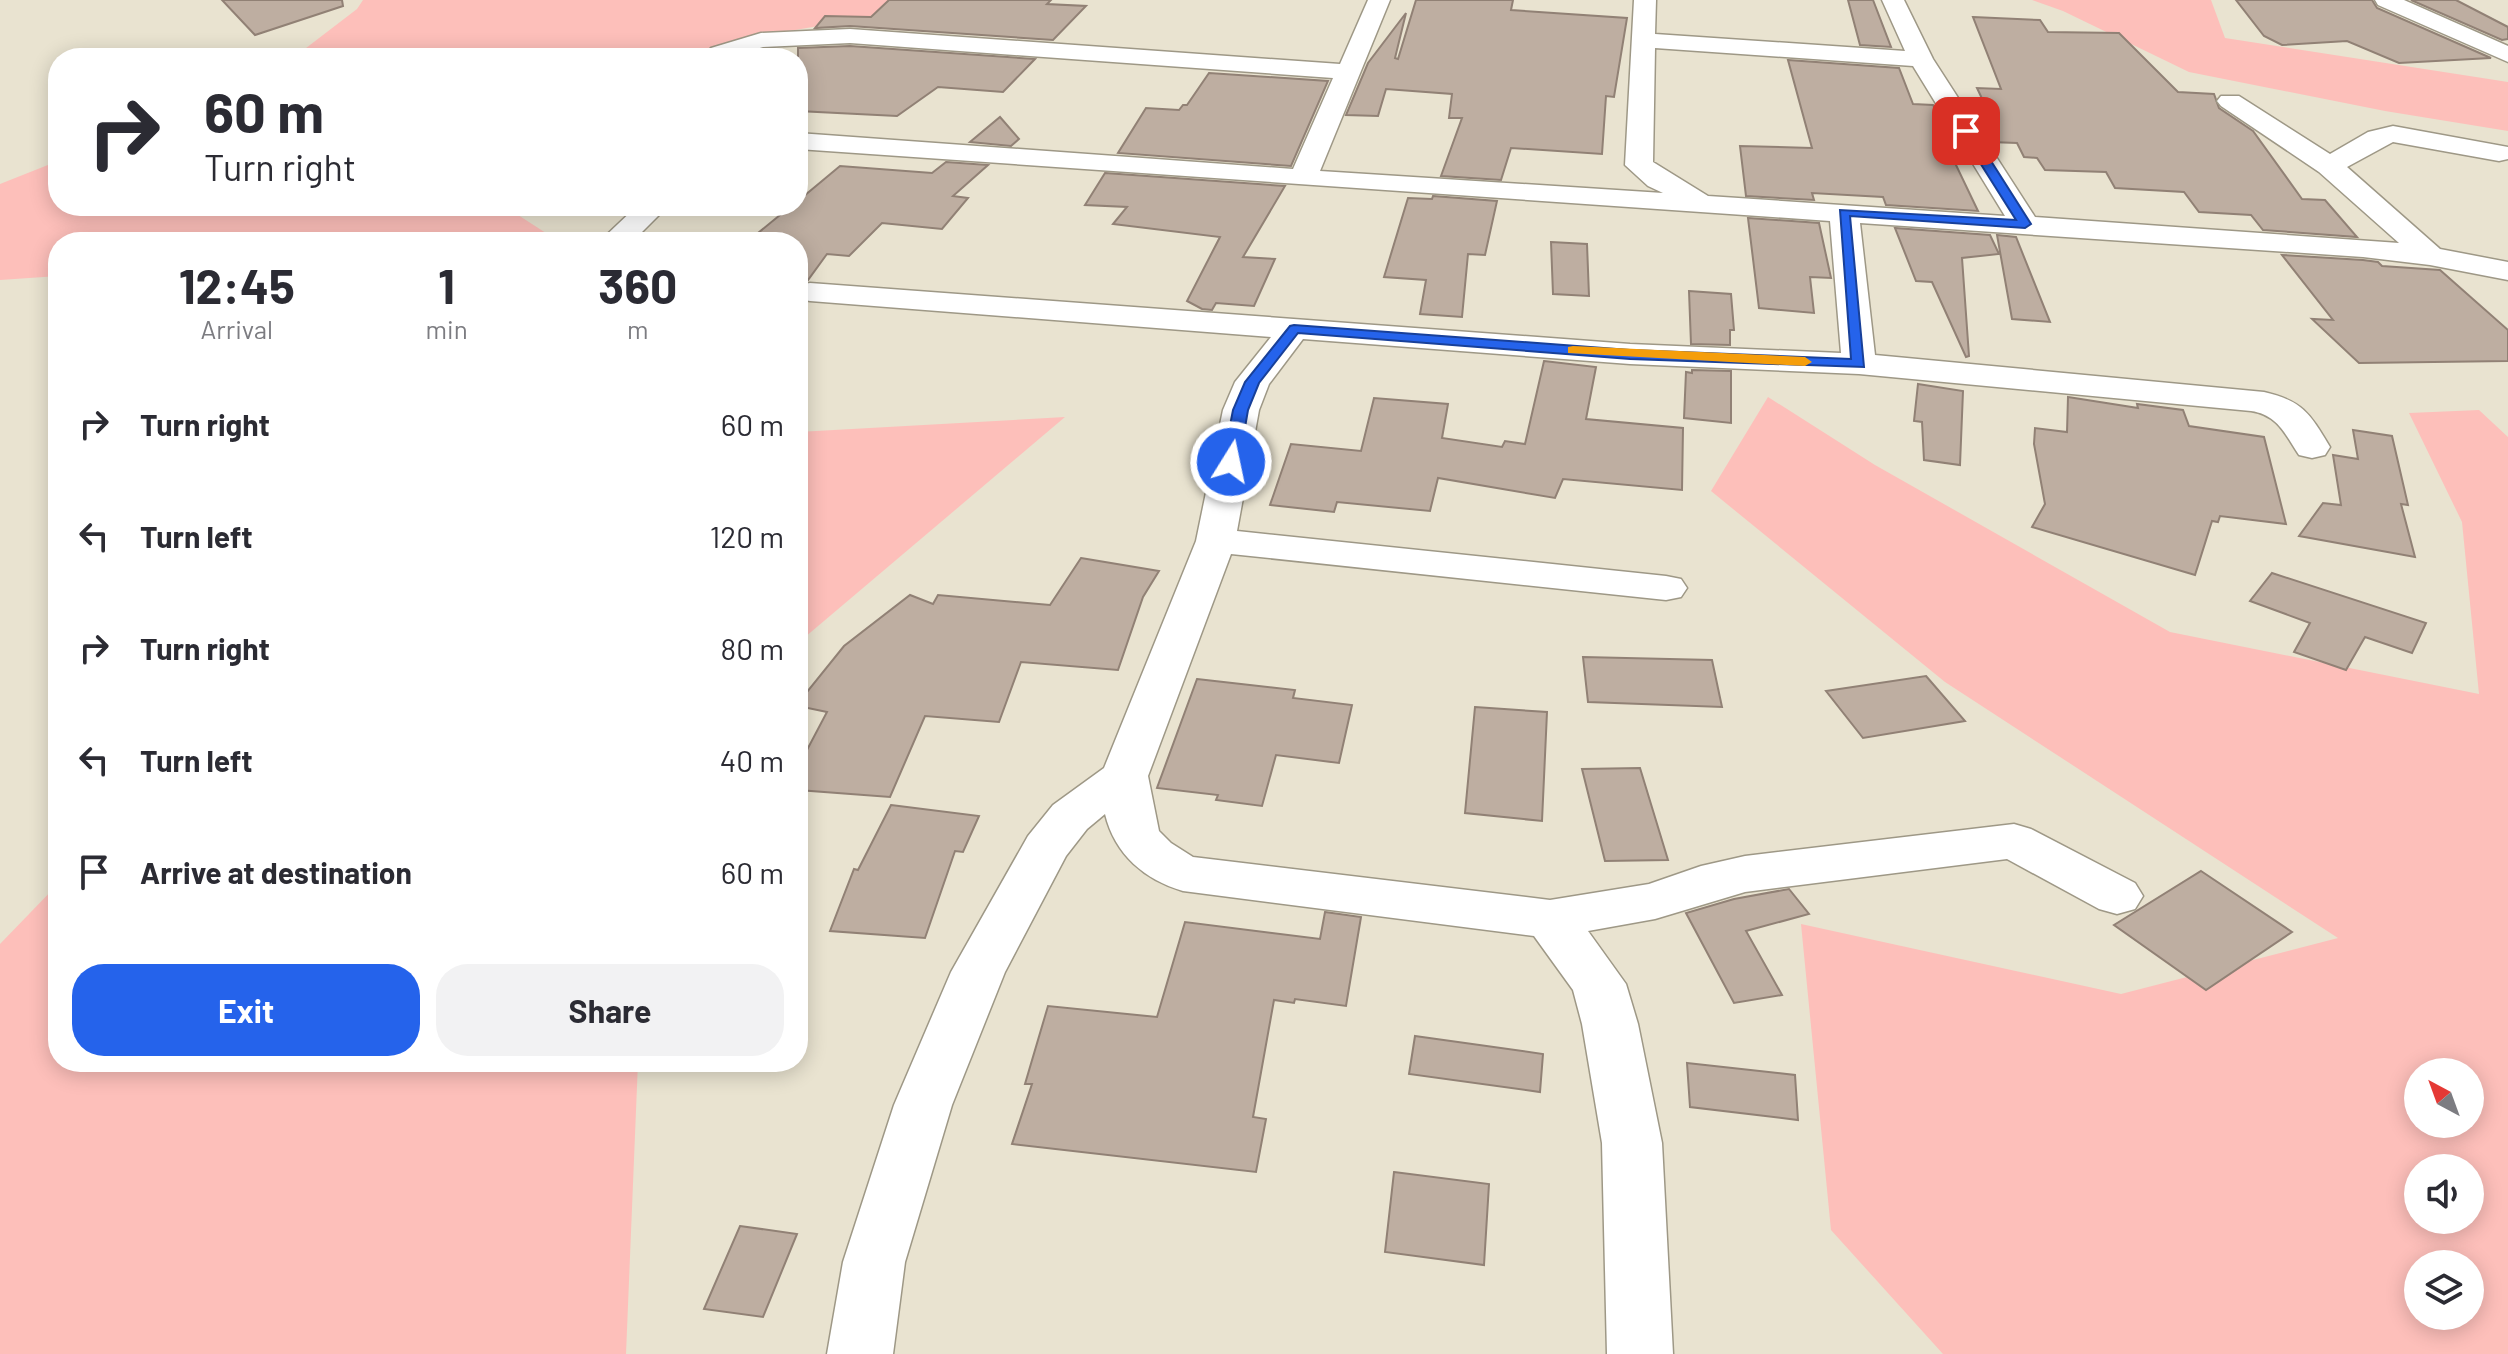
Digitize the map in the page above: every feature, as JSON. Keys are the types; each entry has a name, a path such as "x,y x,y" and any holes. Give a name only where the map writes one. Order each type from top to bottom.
{"street":[{"path":"1303,178 1379,0"},
{"path":"1645,0 1639,165 1658,180 1705,203"},
{"path":"1893,0 1921,59 2025,224"},
{"path":"2386,0 2508,55"},
{"path":"735,48 761,40 850,36 1348,72"},
{"path":"1644,40 1921,59"},
{"path":"2230,101 2329,166 2430,256"},
{"path":"2329,166 2377,138 2393,134 2499,153"},
{"path":"808,142 1303,178 2363,248 2430,256 2508,271"},
{"path":"1844,212 1859,364"},
{"path":"625,232 643,216"},
{"path":"810,292 1630,354 1859,364 2274,403 2289,410 2312,447"},
{"path":"1294,329 1252,382 1241,410 1216,541 1124,776 1129,816 1139,841 1156,859 1183,873 1550,919 1655,901 1701,884 1784,868 2014,841 2117,896"},
{"path":"1216,541 1666,588"},
{"path":"860,1354 874,1262 923,1105 978,972 1046,848 1070,817 1124,776"},
{"path":"1550,919 1599,984 1610,1024 1632,1143 1640,1354"}],"shaded area":[{"path":"363,0 969,0 772,34 714,48 306,48 357,9"},
{"path":"2032,0 2211,0 2225,38 2508,82 2508,131 2385,111 2189,72 2063,11"},
{"path":"48,165 48,216 520,216 544,232 48,232 48,277 0,280 0,184"},
{"path":"1768,397 1875,465 2170,632 2479,694 2462,522 2409,413 2479,410 2508,437 2508,1354 1943,1354 1831,1230 1801,924 2121,994 2338,938 1945,682 1711,491"},
{"path":"1065,417 808,635 808,431"},
{"path":"48,894 48,1072 638,1072 626,1354 0,1354 0,944"}],"building":[{"path":"222,0 342,0 343,6 255,35"},
{"path":"889,0 1051,0 1047,4 1086,6 1053,40 850,26 815,28 825,16 871,17"},
{"path":"1416,0 1513,0 1511,10 1627,18 1614,97 1606,96 1602,154 1511,148 1501,180 1441,176 1462,118 1449,118 1452,94 1386,89 1378,116 1346,115 1368,63 1406,13 1395,58 1398,59"},
{"path":"1848,0 1873,0 1891,47 1860,45"},
{"path":"2236,0 2372,0 2377,8 2491,58 2399,63 2347,41 2282,45 2264,36"},
{"path":"2411,0 2456,0 2508,27 2508,39 2502,40"},
{"path":"1973,17 2040,20 2048,32 2119,33 2178,92 2214,94 2219,108 2253,131 2302,199 2325,200 2357,237 2263,230 2251,215 2199,212 2184,192 2115,188 2106,172 2045,170 2037,158 2024,157 2017,143 1990,142 1967,106 1986,107 1977,88 2001,89"},
{"path":"850,46 1035,59 1003,92 938,87 897,116 808,112 808,48 798,48"},
{"path":"1788,60 1899,68 1913,104 1933,105 1955,140 1944,140 1978,211 1886,205 1883,197 1812,193 1814,200 1746,196 1740,146 1812,148"},
{"path":"1209,73 1328,81 1291,166 1118,153 1146,108 1179,110 1187,105"},
{"path":"1000,117 1019,139 1011,146 970,142"},
{"path":"946,162 988,165 953,196 968,198 942,229 882,223 849,256 827,254 808,280 808,232 759,232 779,216 808,216 808,193 840,166 932,173"},
{"path":"1105,173 1285,186 1243,257 1275,259 1254,306 1216,303 1212,310 1202,309 1187,301 1220,237 1113,224 1127,207 1085,205"},
{"path":"1433,196 1497,201 1485,255 1468,254 1462,317 1420,314 1426,280 1384,277 1408,198 1432,199"},
{"path":"1748,218 1819,223 1831,278 1810,277 1814,313 1759,308"},
{"path":"1895,228 1990,235 1999,254 1962,258 1969,356 1966,357 1932,282 1916,281"},
{"path":"1997,235 2016,237 2050,322 2012,319"},
{"path":"1551,242 1587,244 1589,296 1553,294"},
{"path":"2282,255 2363,260 2378,262 2382,266 2440,270 2508,330 2508,361 2359,363 2312,319 2333,320"},
{"path":"1689,291 1731,294 1734,330 1730,330 1730,345 1691,344"},
{"path":"1544,361 1596,367 1586,419 1683,428 1682,490 1563,479 1555,498 1438,478 1430,511 1337,502 1334,512 1270,505 1291,444 1361,451 1374,398 1448,404 1442,438 1502,447 1505,441 1525,444"},
{"path":"1692,370 1731,371 1731,423 1684,418 1686,372 1692,373"},
{"path":"1918,384 1963,391 1960,465 1924,460 1922,422 1914,421"},
{"path":"2068,397 2138,408 2137,404 2183,410 2189,426 2264,437 2286,524 2220,516 2218,522 2212,521 2195,575 2032,527 2045,504 2034,444 2035,428 2067,432"},
{"path":"2353,430 2392,436 2408,505 2401,504 2415,557 2299,536 2323,503 2341,505 2333,455 2358,459"},
{"path":"1081,558 1159,571 1143,597 1118,670 1021,662 999,722 925,716 890,797 808,791 808,748 827,712 808,708 808,691 844,646 910,595 933,604 938,595 1050,605"},
{"path":"2272,573 2426,623 2412,653 2365,637 2346,670 2294,652 2310,623 2250,601"},
{"path":"1583,657 1712,660 1722,707 1588,702"},
{"path":"1926,676 1965,721 1863,738 1826,691"},
{"path":"1197,679 1295,690 1293,698 1352,705 1339,763 1276,755 1262,806 1216,800 1218,795 1157,788"},
{"path":"1475,707 1547,712 1542,821 1465,813"},
{"path":"1640,768 1668,860 1605,861 1582,769"},
{"path":"891,805 979,816 963,852 955,851 925,938 830,931 854,869 858,870"},
{"path":"2201,871 2292,932 2206,990 2114,925"},
{"path":"1789,889 1809,914 1746,931 1782,995 1734,1003 1686,913 1734,899"},
{"path":"1325,912 1361,917 1346,1006 1295,999 1294,1003 1274,1000 1253,1117 1266,1119 1256,1172 1012,1144 1032,1084 1025,1084 1048,1006 1157,1017 1185,922 1320,939"},
{"path":"1415,1036 1543,1054 1540,1092 1409,1074"},
{"path":"1687,1063 1795,1075 1798,1120 1690,1107"},
{"path":"1394,1172 1489,1184 1484,1265 1385,1252"},
{"path":"740,1226 797,1234 763,1317 704,1309"}],"slow traffic":[{"path":"1573,350 1805,362"}],"route":[{"path":"1231,462 1241,410 1252,382 1294,329 1630,354 1859,364 1844,212 2025,224 1966,131"}]}
